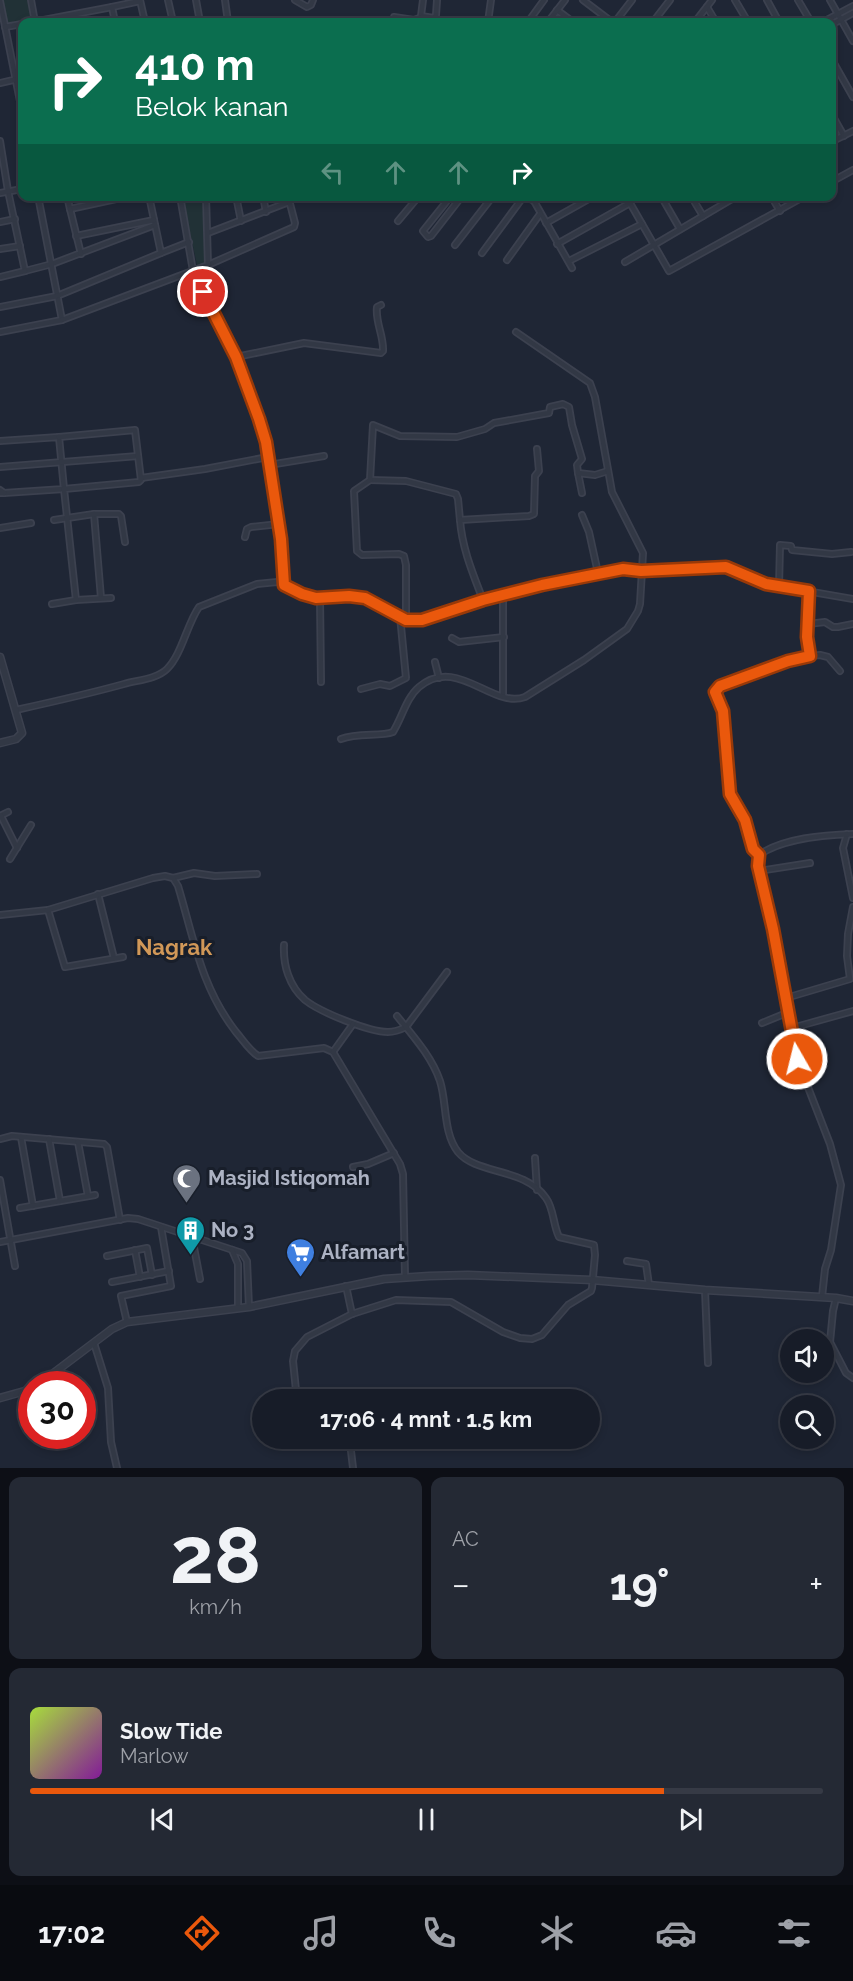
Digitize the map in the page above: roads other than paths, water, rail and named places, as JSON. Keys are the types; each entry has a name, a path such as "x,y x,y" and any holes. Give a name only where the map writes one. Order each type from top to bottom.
{"street":[{"path":"31,0 33,18"},
{"path":"168,0 172,18"},
{"path":"196,0 199,18"},
{"path":"295,0 307,7 313,0"},
{"path":"423,0 425,18"},
{"path":"430,18 435,17 437,0"},
{"path":"489,18 491,0"},
{"path":"531,18 544,0"},
{"path":"551,18 565,0"},
{"path":"583,0 608,18"},
{"path":"617,18 630,2 622,0"},
{"path":"656,18 668,0"},
{"path":"698,18 712,0"},
{"path":"735,0 746,18"},
{"path":"766,0 777,18"},
{"path":"798,0 809,18"},
{"path":"830,0 853,41"},
{"path":"0,1 18,72"},
{"path":"55,18 140,1 144,18"},
{"path":"227,1 228,18"},
{"path":"830,18 853,6"},
{"path":"112,7 114,18"},
{"path":"707,7 714,18"},
{"path":"557,10 568,18"},
{"path":"836,23 853,13"},
{"path":"394,17 401,18"},
{"path":"5,27 18,25"},
{"path":"836,67 853,97"},
{"path":"0,83 18,79"},
{"path":"836,122 844,136"},
{"path":"836,140 853,131"},
{"path":"0,141 3,167 25,271"},
{"path":"836,179 853,170"},
{"path":"0,193 18,190"},
{"path":"40,201 62,320"},
{"path":"68,201 81,254"},
{"path":"70,209 107,201"},
{"path":"150,201 161,253"},
{"path":"181,201 193,271 236,357 259,419 279,524 284,585"},
{"path":"206,201 208,264"},
{"path":"237,201 241,221"},
{"path":"264,201 266,212"},
{"path":"208,234 266,212 285,201"},
{"path":"0,332 62,320 193,271 294,227 290,201"},
{"path":"398,221 415,201"},
{"path":"447,201 423,231 424,234 431,236 458,201"},
{"path":"455,245 489,201"},
{"path":"483,253 520,201"},
{"path":"534,201 572,268"},
{"path":"546,223 585,201"},
{"path":"664,201 680,229"},
{"path":"694,201 703,216"},
{"path":"626,262 730,201"},
{"path":"774,201 780,211"},
{"path":"557,244 630,203 669,271 797,201"},
{"path":"507,260 540,214"},
{"path":"0,222 15,219"},
{"path":"76,236 155,222"},
{"path":"0,277 81,254 155,222"},
{"path":"568,261 642,224"},
{"path":"0,308 57,296 189,242"},
{"path":"0,249 20,246"},
{"path":"236,357 304,343 381,353 384,345 377,313 377,307 381,305"},
{"path":"341,739 362,734 389,734 397,726 412,694 418,688 439,678 461,679 503,696 519,699 525,697 584,660 632,623 640,604 643,553 615,500 595,397 590,383 516,332"},
{"path":"370,480 373,425 400,436 457,437 485,429 494,423 549,413 550,407 563,404 569,407 582,459 577,465 582,493"},
{"path":"0,441 133,429 136,432 141,478"},
{"path":"59,436 76,600"},
{"path":"460,520 534,514 535,476 539,471 537,449"},
{"path":"0,467 138,456"},
{"path":"269,465 324,456"},
{"path":"1,492 139,482 141,478 268,457"},
{"path":"579,474 595,475 608,471"},
{"path":"406,620 404,556 399,554 362,555 357,551 354,491 370,480 406,481 456,494 466,557 483,600"},
{"path":"93,514 101,598"},
{"path":"54,520 93,514 121,515 125,542"},
{"path":"582,515 589,532 598,573"},
{"path":"0,528 31,523"},
{"path":"244,537 248,528 279,524"},
{"path":"779,587 780,545 791,546 792,550 832,554 851,552"},
{"path":"16,710 94,693 159,674 169,668 176,657 199,607 222,596 270,582 320,598 349,596 365,598 406,620 422,620 483,600 623,569 641,571 726,567 766,584 853,599"},
{"path":"809,591 810,656"},
{"path":"503,595 503,696"},
{"path":"52,604 111,598"},
{"path":"320,598 321,682"},
{"path":"361,689 380,684 390,686 406,678 400,616"},
{"path":"808,624 825,622 833,627 853,624"},
{"path":"452,638 459,642 504,637"},
{"path":"822,1297 841,1185 830,1144 797,1059 773,929 759,871 759,855 753,849 745,820 730,794 723,711 715,692 720,686 788,661 810,656 828,657 840,671"},
{"path":"0,657 21,729 21,735 12,741 0,743"},
{"path":"435,662 439,678"},
{"path":"8,812 0,816 17,848"},
{"path":"10,859 31,825"},
{"path":"759,855 767,849 802,839 828,834 853,834"},
{"path":"847,834 843,848 853,898"},
{"path":"759,871 810,863"},
{"path":"0,915 48,910 153,878 169,876 173,878 194,873 215,876 257,874"},
{"path":"173,878 178,886 209,989 221,1013 258,1056 324,1048 333,1052 394,1153 404,1174 405,1277"},
{"path":"98,894 114,958"},
{"path":"786,998 850,979 848,934 853,907"},
{"path":"48,910 65,967 123,957"},
{"path":"284,945 286,970 305,1000 353,1024 385,1032 397,1032 406,1028 447,972"},
{"path":"792,1028 853,1011"},
{"path":"762,1023 789,1012"},
{"path":"296,1389 293,1361 295,1351 307,1336 352,1314 396,1300 451,1302 502,1332 532,1339 542,1335 568,1305 591,1291 594,1245 559,1237 550,1205 543,1195 526,1181 510,1173 477,1164 466,1159 458,1151 451,1139 436,1069 397,1016"},
{"path":"333,1052 353,1024"},
{"path":"0,1139 12,1136 101,1143 107,1147 120,1220"},
{"path":"21,1137 33,1206"},
{"path":"50,1139 60,1201"},
{"path":"78,1142 88,1196"},
{"path":"353,1167 368,1164 394,1153"},
{"path":"536,1158 537,1190"},
{"path":"0,1180 15,1266"},
{"path":"20,1208 95,1194"},
{"path":"0,1242 120,1220 138,1219 242,1253 246,1258 249,1307"},
{"path":"127,1322 121,1296 171,1286 161,1227"},
{"path":"192,1237 200,1279"},
{"path":"107,1256 147,1248 152,1275"},
{"path":"135,1250 140,1277"},
{"path":"232,1250 238,1264 238,1308"},
{"path":"627,1261 646,1264 649,1285"},
{"path":"112,1282 169,1271"},
{"path":"56,1371 112,1329 127,1322 249,1307 405,1277 468,1275 592,1280 853,1301"},
{"path":"346,1287 352,1314"},
{"path":"705,1290 708,1364"},
{"path":"831,1329 832,1311 836,1298"},
{"path":"94,1343 108,1388 111,1442 117,1468"},
{"path":"834,1350 846,1373 853,1378"},
{"path":"0,1398 18,1393"},
{"path":"351,1449 353,1468"}],"place":[{"name":"Masjid Istiqomah","path":"187,1204"},
{"name":"No 3","path":"190,1256"},
{"name":"Alfamart","path":"300,1278"}],"district":[{"name":"Nagrak","path":"174,947"}]}
